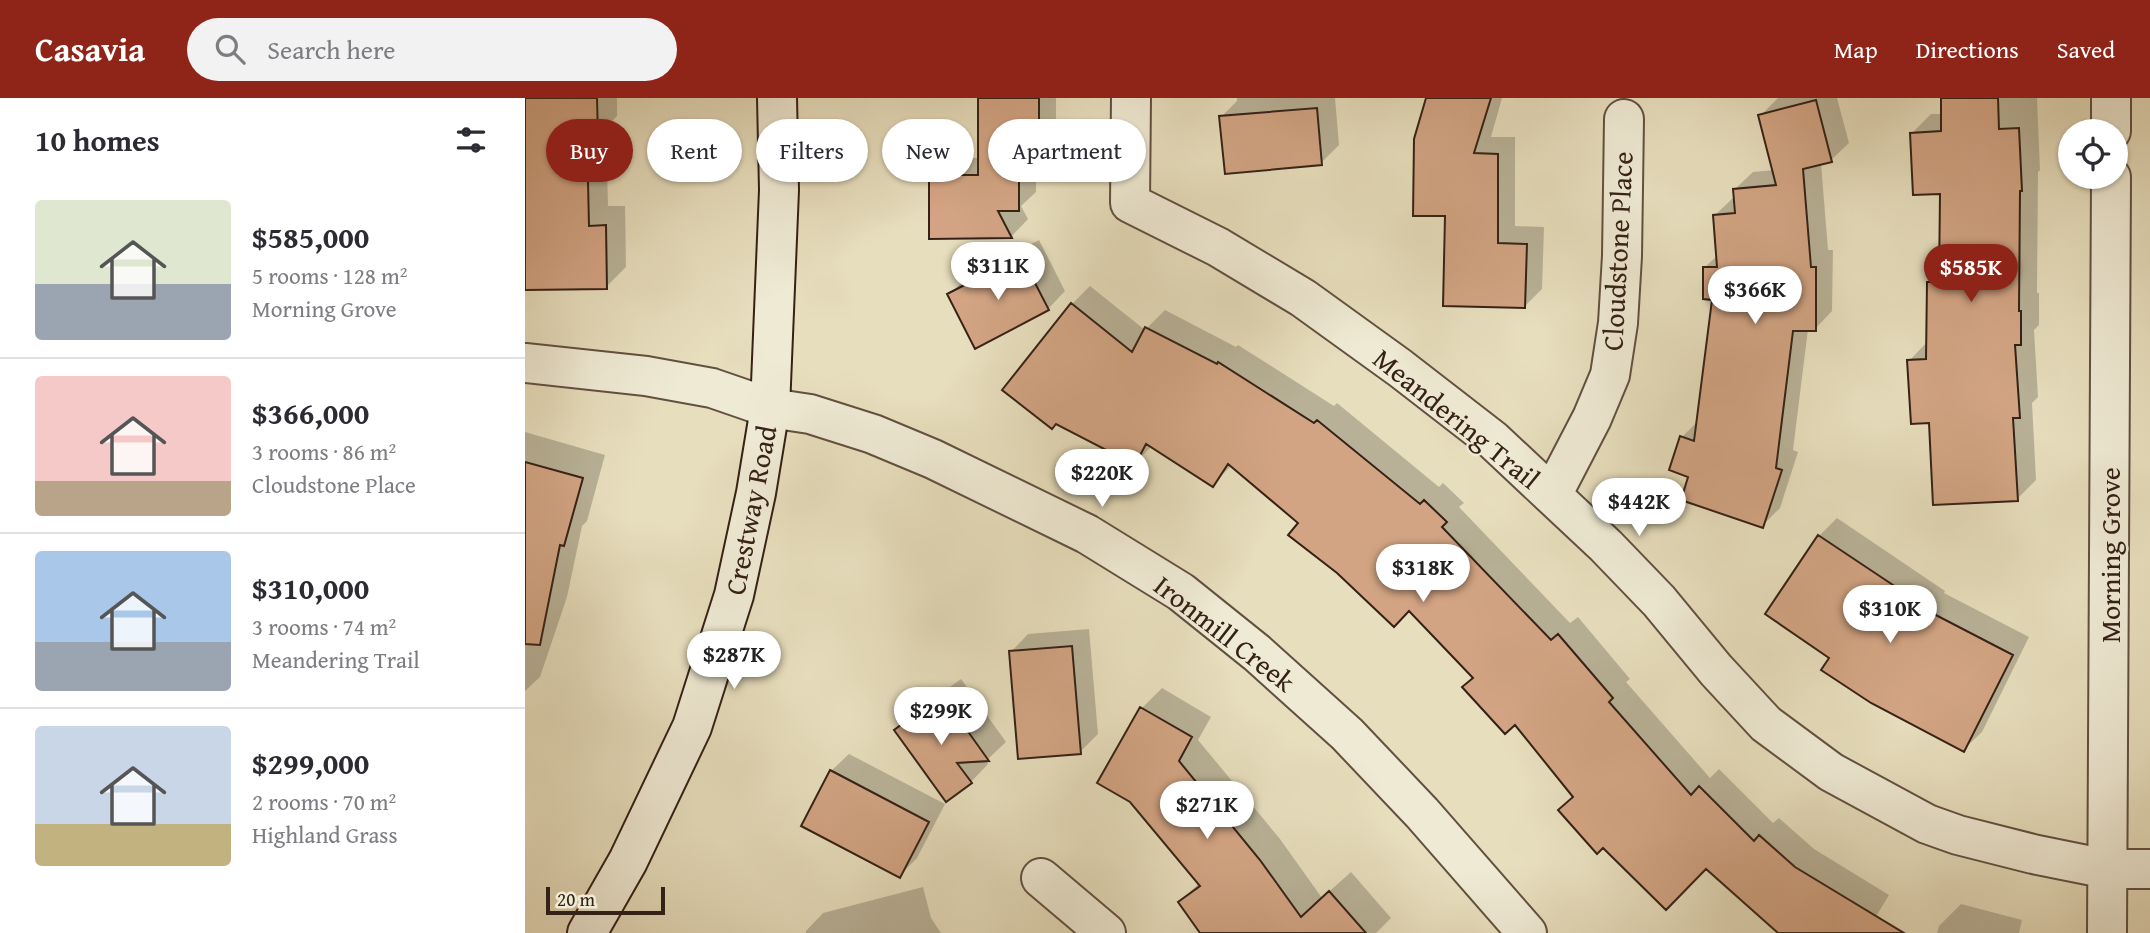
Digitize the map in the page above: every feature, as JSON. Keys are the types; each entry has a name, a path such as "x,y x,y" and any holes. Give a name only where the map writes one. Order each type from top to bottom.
{"street":[{"name":"Crestway Road","path":"587,933 628,861 692,727 734,595 756,493 770,408 779,190 777,98"},
{"name":"Meandering Trail","path":"1131,98 1130,203 1218,247 1303,298 1493,440 1659,601 1716,670 1766,723 1831,772 1927,824 2033,854 2107,869 2150,869"},
{"path":"2111,98 2111,119"},
{"name":"Cloudstone Place","path":"1552,495 1592,418 1610,375 1618,323 1622,256 1623,119"},
{"name":"Morning Grove","path":"2107,933 2111,189"},
{"name":"Ironmill Creek","path":"525,363 646,376 699,385 770,408 810,414 873,434 933,459 1087,534 1181,592 1257,653 1347,734 1422,813 1511,928"},
{"path":"1041,878 1106,933"}],"building":[{"path":"525,98 597,98 598,119 546,119 546,182 588,182 589,226 606,225 607,289 525,290"},
{"path":"978,98 1039,98 1039,119 988,119 988,182 1019,182 1019,211 998,211 1012,238 929,239 929,182 974,182 974,175 978,175"},
{"path":"1426,98 1491,98 1474,153 1498,154 1498,243 1527,244 1525,308 1443,306 1445,216 1413,216 1414,139"},
{"path":"1941,98 1998,98 1999,129 2019,128 2022,191 2019,311 2021,345 2015,345 2020,418 2013,418 2018,501 1933,505 1929,423 1911,424 1907,360 1926,359 1927,282 1939,282 1940,194 1913,195 1910,133 1941,131"},
{"path":"1816,100 1832,162 1803,169 1811,267 1816,267 1816,331 1793,331 1776,468 1782,470 1763,528 1681,500 1688,477 1669,470 1680,436 1694,441 1712,300 1703,299 1703,267 1717,267 1713,215 1735,213 1733,189 1776,185 1758,115"},
{"path":"1317,108 1322,165 1225,174 1219,116"},
{"path":"1021,256 1049,310 975,349 947,294"},
{"path":"1071,303 1132,352 1145,327 1217,364 1218,362 1314,423 1317,420 1420,504 1424,500 1447,522 1442,527 1551,640 1558,634 1613,698 1609,702 1691,795 1699,786 1754,841 1759,835 1795,867 1904,933 1778,933 1706,869 1666,910 1603,848 1597,854 1558,810 1573,797 1515,725 1505,734 1462,687 1473,678 1409,611 1394,627 1337,573 1288,535 1298,523 1228,464 1213,487 1146,444 1135,465 1056,424 1052,429 1002,390"},
{"path":"525,462 583,478 564,546 560,545 540,645 525,644"},
{"path":"1818,535 1929,609 1928,611 2013,655 1964,752 1871,703 1821,670 1829,658 1765,614"},
{"path":"1072,646 1081,754 1018,759 1009,651"},
{"path":"942,695 989,761 957,763 972,783 946,802 894,730"},
{"path":"1140,707 1192,737 1179,761 1260,860 1301,917 1329,891 1366,933 1200,933 1178,902 1200,886 1130,802 1097,783"},
{"path":"830,770 929,822 900,878 801,826"}]}
